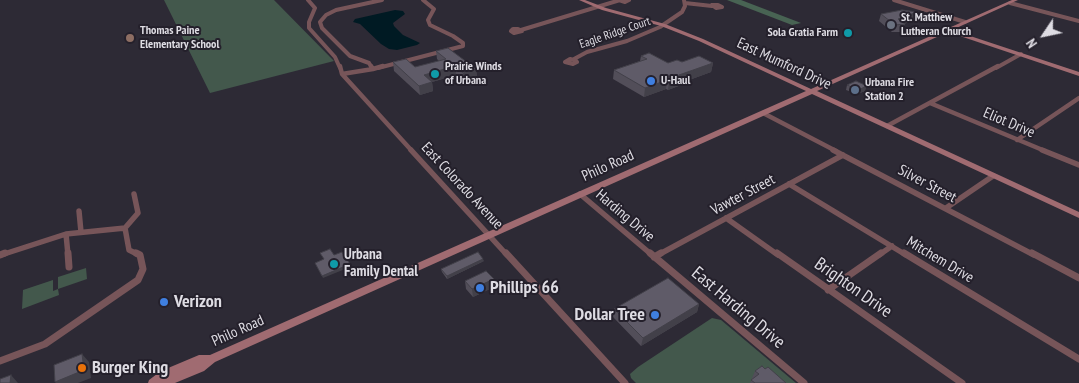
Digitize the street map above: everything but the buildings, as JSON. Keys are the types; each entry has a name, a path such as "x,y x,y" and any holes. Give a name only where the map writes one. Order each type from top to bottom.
{"main road":[{"name":"East Mumford Drive","path":"581,0 663,25 701,40 1079,216"},
{"name":"Philo Road","path":"164,383 200,368 211,359 1016,0"},
{"path":"947,30 1079,74"},
{"name":"Philo Road","path":"153,383 166,374 199,359 211,359"}],"street":[{"name":"East Colorado Avenue","path":"309,0 315,8 309,22 309,28 335,57 342,74 625,383"},
{"path":"373,69 369,63 350,56 322,28 320,22 326,15 336,10 382,0"},
{"path":"342,74 373,69 463,46 463,43 453,36 430,25 428,20 434,9 423,0"},
{"path":"521,30 620,0 629,0"},
{"path":"894,0 965,22"},
{"path":"684,1 712,6"},
{"name":"Eagle Ridge Court","path":"574,59 587,52 632,39 663,25 682,12 684,1"},
{"path":"1010,2 1079,22"},
{"path":"887,126 1021,54"},
{"path":"1017,140 1079,98"},
{"name":"Eliot Drive","path":"930,103 1079,165"},
{"name":"Silver Street","path":"763,113 1079,278"},
{"name":"Vawter Street","path":"654,257 843,154"},
{"path":"946,208 993,176"},
{"name":"Mitchem Drive","path":"789,184 1079,359"},
{"path":"0,255 66,234 125,228 138,212 134,194"},
{"name":"Harding Drive","path":"580,194 654,257"},
{"path":"79,211 81,232"},
{"name":"Brighton Drive","path":"726,218 962,383"},
{"path":"0,361 45,344 138,280 143,269 140,255 129,250 125,228"},
{"path":"66,234 69,267"},
{"path":"828,290 892,246"},
{"name":"East Harding Drive","path":"654,257 804,383"}],"green space":[{"path":"164,0 274,0 334,61 210,93"},
{"path":"727,0 741,0 801,23 792,25"},
{"path":"86,268 87,279 58,289 58,277"},
{"path":"53,280 53,291 58,289 59,295 22,309 23,290"},
{"path":"712,318 721,320 796,383 636,383 631,378 630,374 638,367"}],"water":[{"path":"395,10 403,11 405,14 393,23 394,26 403,35 420,43 397,50 389,49 360,24 353,22 355,19"}],"place":[{"name":"St. Matthew Lutheran Church","path":"891,25"},
{"name":"Sola Gratia Farm","path":"848,33"},
{"name":"Thomas Paine Elementary School","path":"130,38"},
{"name":"Prairie Winds of Urbana","path":"435,74"},
{"name":"U-Haul","path":"651,81"},
{"name":"Urbana Fire Station 2","path":"855,90"},
{"name":"Urbana Family Dental","path":"334,264"},
{"name":"Phillips 66","path":"480,288"},
{"name":"Verizon","path":"164,302"},
{"name":"Dollar Tree","path":"655,315"},
{"name":"Burger King","path":"82,368"}]}
